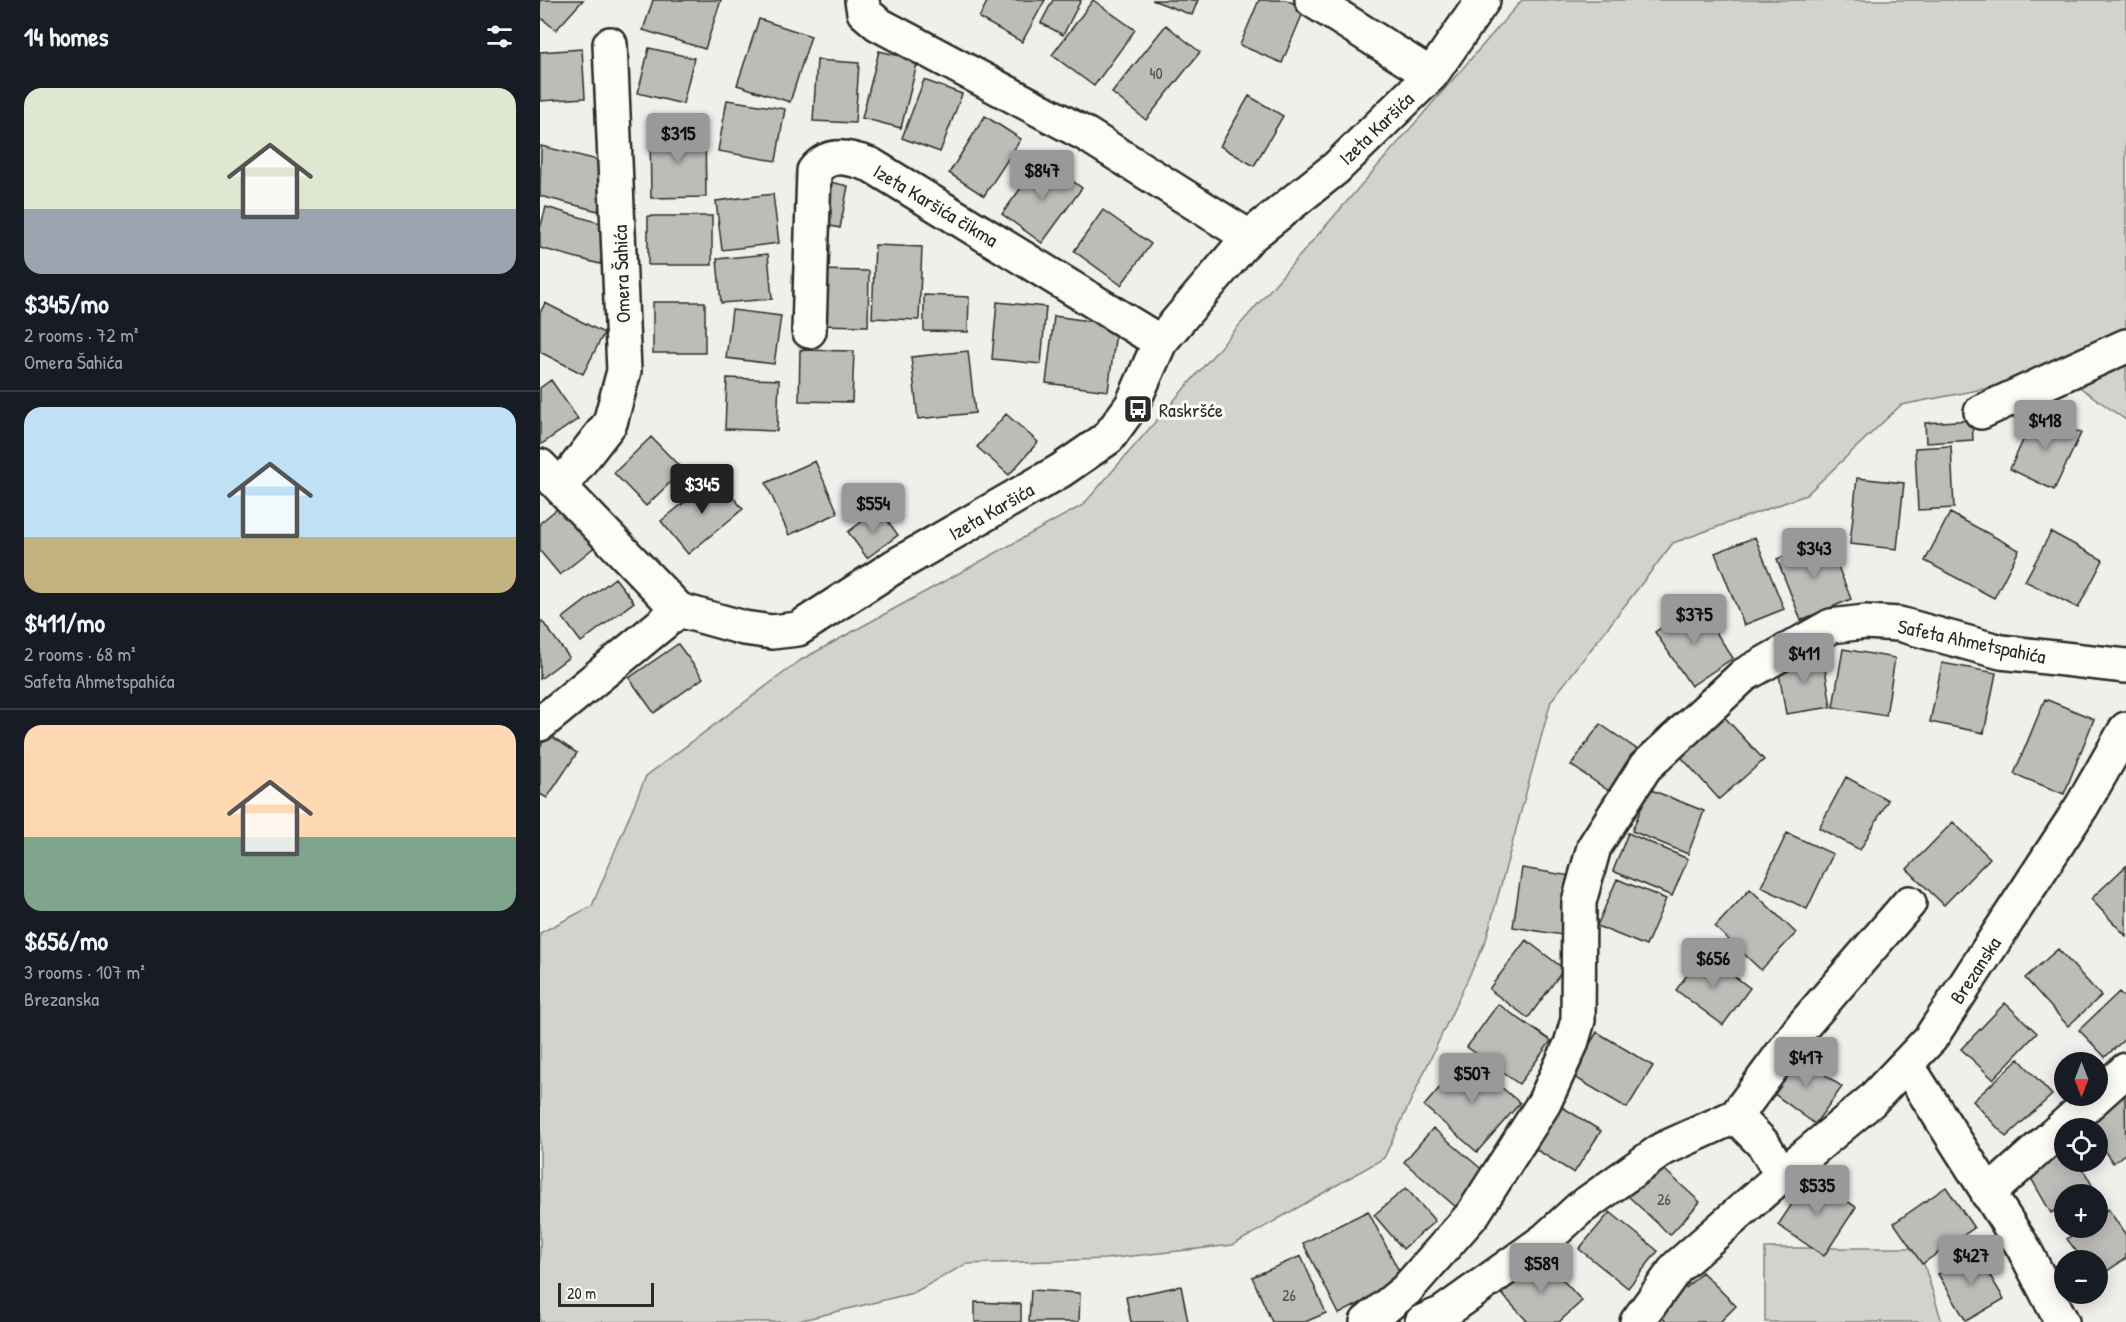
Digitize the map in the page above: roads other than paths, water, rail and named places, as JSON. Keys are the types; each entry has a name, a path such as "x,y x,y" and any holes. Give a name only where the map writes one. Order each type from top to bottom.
{"street":[{"path":"862,0 864,12 878,24 1086,135 1249,237"},
{"path":"1312,0 1431,75"},
{"name":"Izeta Karšića","path":"679,610 753,630 772,632 798,629 895,566 1060,471 1108,438 1132,405 1160,342 1249,237 1336,168 1431,75 1483,0"},
{"name":"Omera Šahića","path":"610,44 624,371 610,423 551,476 679,610"},
{"name":"Izeta Karšića čikma","path":"809,331 814,171 821,163 833,157 848,157 871,165 1160,342"},
{"path":"1982,412 2126,346"},
{"path":"540,724 679,610"},
{"name":"Safeta Ahmetspahića","path":"1367,1322 1406,1290 1473,1214 1544,1103 1571,1044 1578,1020 1580,902 1594,847 1645,767 1744,675 1831,626 1865,622 1899,624 2001,652 2126,666"},
{"name":"Brezanska","path":"1637,1322 1677,1267 1782,1174 1871,1101 1930,1039 2076,815 2126,729"},
{"path":"1422,1322 1443,1313 1545,1240 1580,1209 1663,1149 1736,1116 1801,1028 1909,903"},
{"path":"1907,1065 2023,1246 2062,1322"},
{"path":"1988,1194 2126,1070"},
{"path":"1736,1116 1764,1145 1782,1174"}],"place":[{"name":"Raskršće","path":"1138,409"}]}
